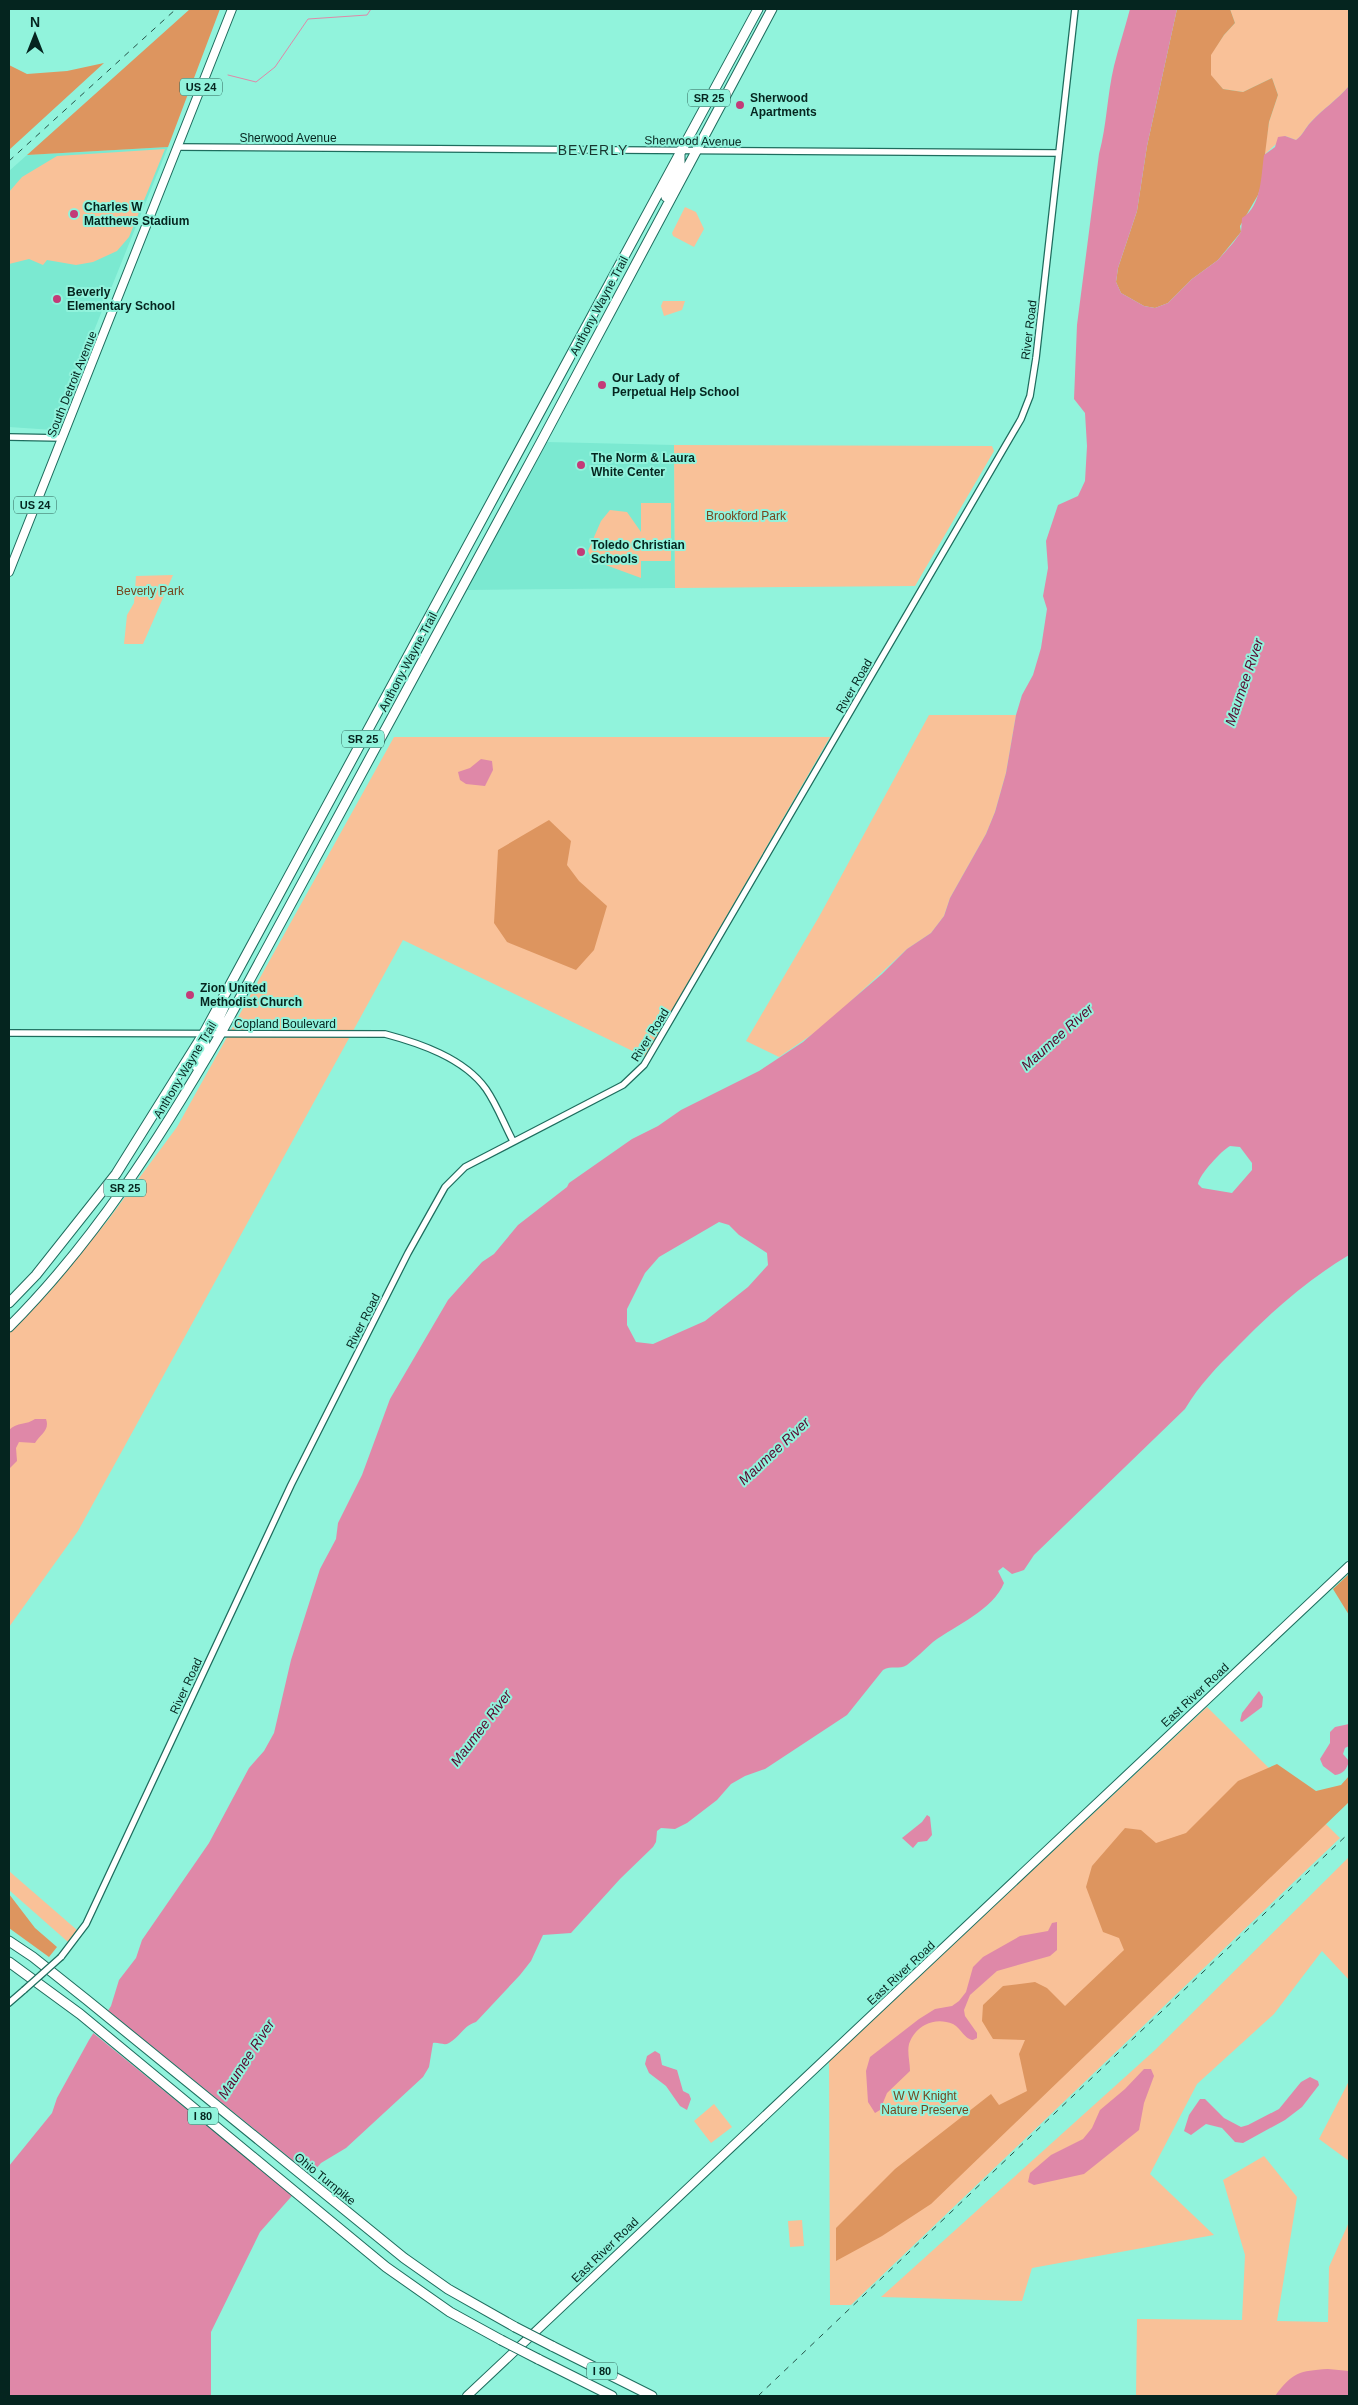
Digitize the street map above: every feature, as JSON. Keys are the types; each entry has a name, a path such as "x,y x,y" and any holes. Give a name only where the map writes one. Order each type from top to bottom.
{"highway":[{"name":"Anthony Wayne Trail","path":"9,1302 36,1274 116,1174 204,1033 758,9"},
{"name":"Anthony Wayne Trail","path":"9,1327 76,1251 130,1182 170,1121 221,1033 772,9"},
{"path":"697,151 694,146 694,137 738,44"},
{"path":"640,255 680,164 680,151"},
{"path":"221,1033 219,1018 242,962"},
{"path":"170,1121 205,1047 204,1033"},
{"name":"Ohio Turnpike","path":"9,1941 33,1957 87,2000 427,2275 470,2303 652,2396"},
{"name":"I 80","path":"9,1962 80,2014 326,2217 351,2240 421,2292 458,2316 501,2340 612,2396"}],"main road":[{"name":"South Detroit Avenue","path":"9,572 232,9"},
{"name":"East River Road","path":"467,2396 1349,1566"}],"street":[{"name":"River Road","path":"9,2003 61,1957 86,1924 291,1485 408,1253 445,1187 465,1167 623,1085 637,1073 651,1056 1021,419 1030,396 1032,383 1075,9"},
{"name":"Sherwood Avenue","path":"178,147 1059,153"},
{"path":"9,437 62,438"},
{"name":"Copland Boulevard","path":"9,1034 384,1034 404,1039 462,1066 481,1083 513,1141"}],"shaded area":[{"path":"190,9 220,9 168,147 27,155"},
{"path":"1177,9 1230,9 1235,23 1224,35 1211,55 1211,75 1223,89 1243,92 1272,78 1278,95 1269,122 1261,186 1258,195 1240,226 1241,232 1218,260 1192,279 1168,303 1155,308 1144,306 1121,293 1116,282 1118,268 1137,211 1147,146"},
{"path":"104,63 9,150 9,65 27,74 67,71"},
{"name":"Beverly Elementary School","path":"168,147 54,430 9,427 9,171 27,155"},
{"name":"Toledo Christian Schools","path":"547,442 674,445 675,588 467,590"},
{"path":"549,820 571,841 567,865 579,881 607,906 594,950 576,970 507,942 494,923 498,850"},
{"path":"1349,1574 1349,1615 1333,1589"},
{"path":"1277,1764 1316,1791 1341,1785 1349,1776 1349,1802 931,2204 882,2236 836,2261 836,2228 895,2169 991,2094 999,2105 1027,2091 1019,2054 1025,2040 993,2039 982,2021 983,2005 1003,1986 1035,1982 1047,1988 1065,2006 1124,1950 1119,1938 1103,1932 1086,1887 1092,1866 1125,1828 1141,1830 1156,1843 1186,1833 1238,1781"},
{"path":"9,1894 35,1928 57,1947 49,1957 9,1928"}],"green space":[{"path":"1230,9 1349,9 1349,86 1309,124 1296,140 1285,136 1264,155 1269,122 1278,95 1272,78 1243,92 1223,89 1210,75 1210,55 1235,23"},
{"name":"Charles W Matthews Stadium","path":"165,149 129,237 117,251 93,262 76,265 47,260 43,265 29,259 9,264 9,192 22,177 57,156"},
{"path":"685,207 696,212 704,229 694,247 673,236 672,233"},
{"path":"663,301 685,301 682,310 664,316 661,306"},
{"name":"Brookford Park","path":"674,445 992,446 994,451 915,586 675,588"},
{"path":"641,503 671,503 671,561 641,561 641,578 592,560 588,551 601,521 610,510 627,512 641,532"},
{"name":"Beverly Park","path":"173,575 143,644 124,644 127,615 134,603 136,576"},
{"path":"929,715 1016,715 1006,773 995,812 986,834 950,898 944,916 931,933 907,949 823,1027 779,1057 746,1041 820,915"},
{"path":"394,737 830,737 645,1057 403,940 78,1531 9,1627 9,1333 51,1290 108,1220 177,1127"},
{"name":"W W Knight Nature Preserve","path":"1207,1707 1340,1838 851,2305 830,2305 829,2061"},
{"path":"1349,1857 1349,1980 1322,1951 1274,2014 1197,2084 1150,2174 1214,2235 1032,2268 1022,2301 881,2297 1155,2050"},
{"path":"9,1871 77,1930 68,1942 9,1890"},
{"path":"1349,2081 1349,2161 1319,2139"},
{"path":"714,2104 732,2127 711,2143 694,2121"},
{"path":"1264,2156 1297,2197 1277,2321 1328,2322 1329,2267 1349,2222 1349,2396 1136,2396 1137,2319 1242,2320 1245,2255 1223,2180"},
{"path":"802,2220 804,2246 790,2247 788,2221"}],"water":[{"name":"Maumee River","path":"1130,9 1177,9 1147,146 1137,211 1118,268 1116,282 1121,293 1144,306 1155,308 1168,303 1192,279 1218,260 1241,232 1242,218 1249,213 1257,198 1264,155 1275,147 1278,137 1285,136 1296,140 1309,124 1349,86 1349,1255 1304,1286 1250,1334 1209,1376 1185,1409 1034,1555 1024,1570 1012,1574 1003,1567 998,1571 1004,1583 999,1593 983,1609 933,1642 907,1665 883,1670 847,1715 765,1769 745,1776 731,1784 717,1800 687,1823 675,1829 661,1828 657,1831 656,1842 653,1847 620,1879 571,1933 543,1935 531,1961 476,2022 468,2026 449,2043 433,2043 429,2067 423,2077 346,2148 321,2163 260,2232 211,2332 211,2396 9,2396 9,2166 52,2113 57,2098 89,2040 111,2006 119,1980 136,1958 142,1940 209,1843 249,1768 264,1751 274,1733 291,1660 320,1569 336,1539 338,1523 362,1475 390,1399 448,1300 482,1262 494,1254 518,1225 567,1187 569,1183 632,1139 658,1126 681,1110 759,1071 803,1042 882,974 907,949 931,933 944,916 950,898 986,834 995,812 1006,773 1016,715 1022,695 1033,675 1041,648 1047,609 1043,596 1048,568 1046,541 1058,505 1078,496 1085,481 1087,446 1085,413 1074,399 1077,325 1099,154 1110,88 1114,66","holes":["1230,1146 1240,1147 1252,1163 1252,1170 1232,1193 1202,1188 1198,1184 1202,1175 1217,1157","719,1222 729,1225 739,1235 767,1253 768,1265 748,1287 705,1321 653,1344 636,1342 627,1325 627,1309 645,1273 659,1257"]},
{"path":"481,759 492,761 493,770 485,786 466,784 460,780 458,772 470,768"},
{"path":"35,1419 46,1419 46,1429 35,1443 19,1442 16,1448 17,1461 9,1469 9,1430"},
{"path":"1259,1691 1263,1697 1262,1707 1242,1722 1240,1721 1242,1713"},
{"path":"1349,1724 1349,1746 1345,1748 1343,1754 1349,1761 1344,1771 1335,1775 1323,1766 1320,1759 1330,1743 1330,1732 1335,1727"},
{"path":"927,1815 930,1817 932,1835 927,1841 918,1842 913,1848 902,1838 922,1822"},
{"path":"1057,1922 1057,1950 1050,1956 997,1971 970,1995 964,2010 965,2016 977,2033 977,2038 970,2039 953,2024 939,2021 926,2024 916,2032 908,2047 910,2071 887,2093 880,2110 875,2113 868,2102 866,2071 870,2057 919,2019 935,2009 952,2006 959,2001 966,1992 973,1967 983,1957 1020,1936 1048,1931 1052,1923"},
{"path":"655,2051 660,2054 662,2065 677,2070 683,2091 689,2094 691,2099 687,2110 680,2106 666,2086 649,2073 645,2064 647,2056"},
{"path":"1144,2069 1151,2069 1154,2076 1144,2103 1139,2130 1084,2174 1034,2185 1028,2182 1030,2173 1051,2155 1083,2139 1092,2128 1100,2110 1125,2089"},
{"path":"1310,2077 1318,2081 1319,2085 1302,2107 1285,2120 1243,2143 1235,2142 1222,2128 1206,2124 1191,2135 1184,2131 1189,2115 1200,2099 1205,2099 1224,2118 1241,2127 1279,2109 1301,2082"},
{"path":"1328,2369 1349,2371 1349,2396 1275,2396 1297,2374"}],"pier":[{"path":"106,2009 312,2176 293,2196 92,2032"}],"waterway":[{"path":"228,75 256,82 275,67 308,19 367,15 371,9"}],"railway":[{"path":"9,161 176,9"},
{"path":"758,2396 1349,1833"}],"place":[{"name":"Sherwood Apartments","path":"740,105"},
{"name":"Charles W Matthews Stadium","path":"74,214"},
{"name":"Beverly Elementary School","path":"57,299"},
{"name":"Our Lady of Perpetual Help School","path":"602,385"},
{"name":"The Norm & Laura White Center","path":"581,465"},
{"name":"Toledo Christian Schools","path":"581,552"},
{"name":"Zion United Methodist Church","path":"190,995"}],"district":[{"name":"BEVERLY","path":"593,150"}]}
